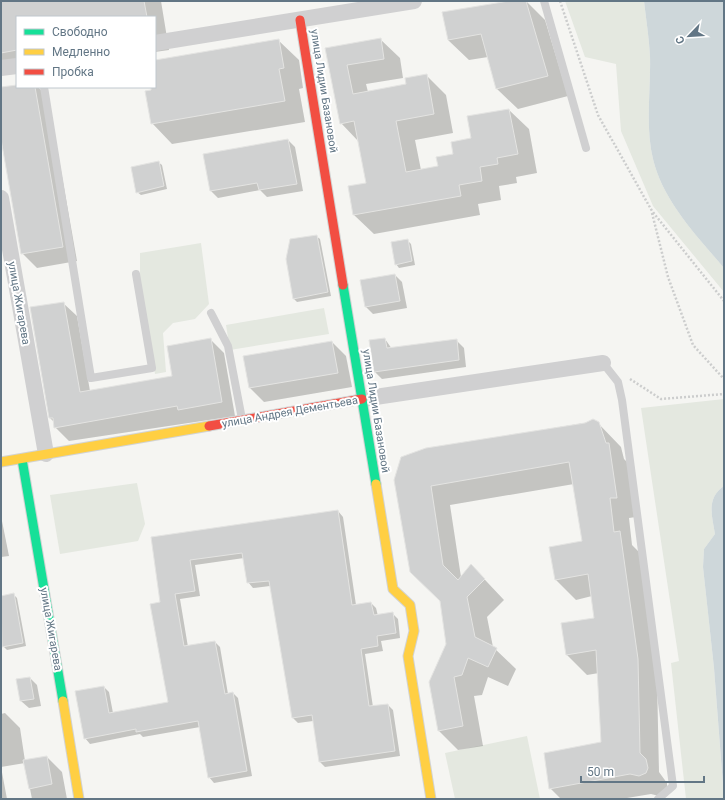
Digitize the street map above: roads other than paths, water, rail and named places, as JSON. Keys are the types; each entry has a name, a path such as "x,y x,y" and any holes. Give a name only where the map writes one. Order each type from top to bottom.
{"street":[{"path":"156,43 414,1"},
{"name":"улица Лидии Базановой","path":"300,20 393,589 410,605 414,631 408,656 431,799"},
{"path":"1,68 16,66"},
{"name":"улица Жигарева","path":"1,198 46,454"},
{"name":"улица Андрея Дементьева","path":"1,462 362,399 603,363"},
{"name":"улица Жигарева","path":"22,459 79,799"}],"lane":[{"path":"544,1 586,148"},
{"path":"44,88 91,378 152,368 136,274"},
{"path":"211,313 228,346 242,420"},
{"path":"603,363 618,382 622,400 673,786 658,799"}]}
